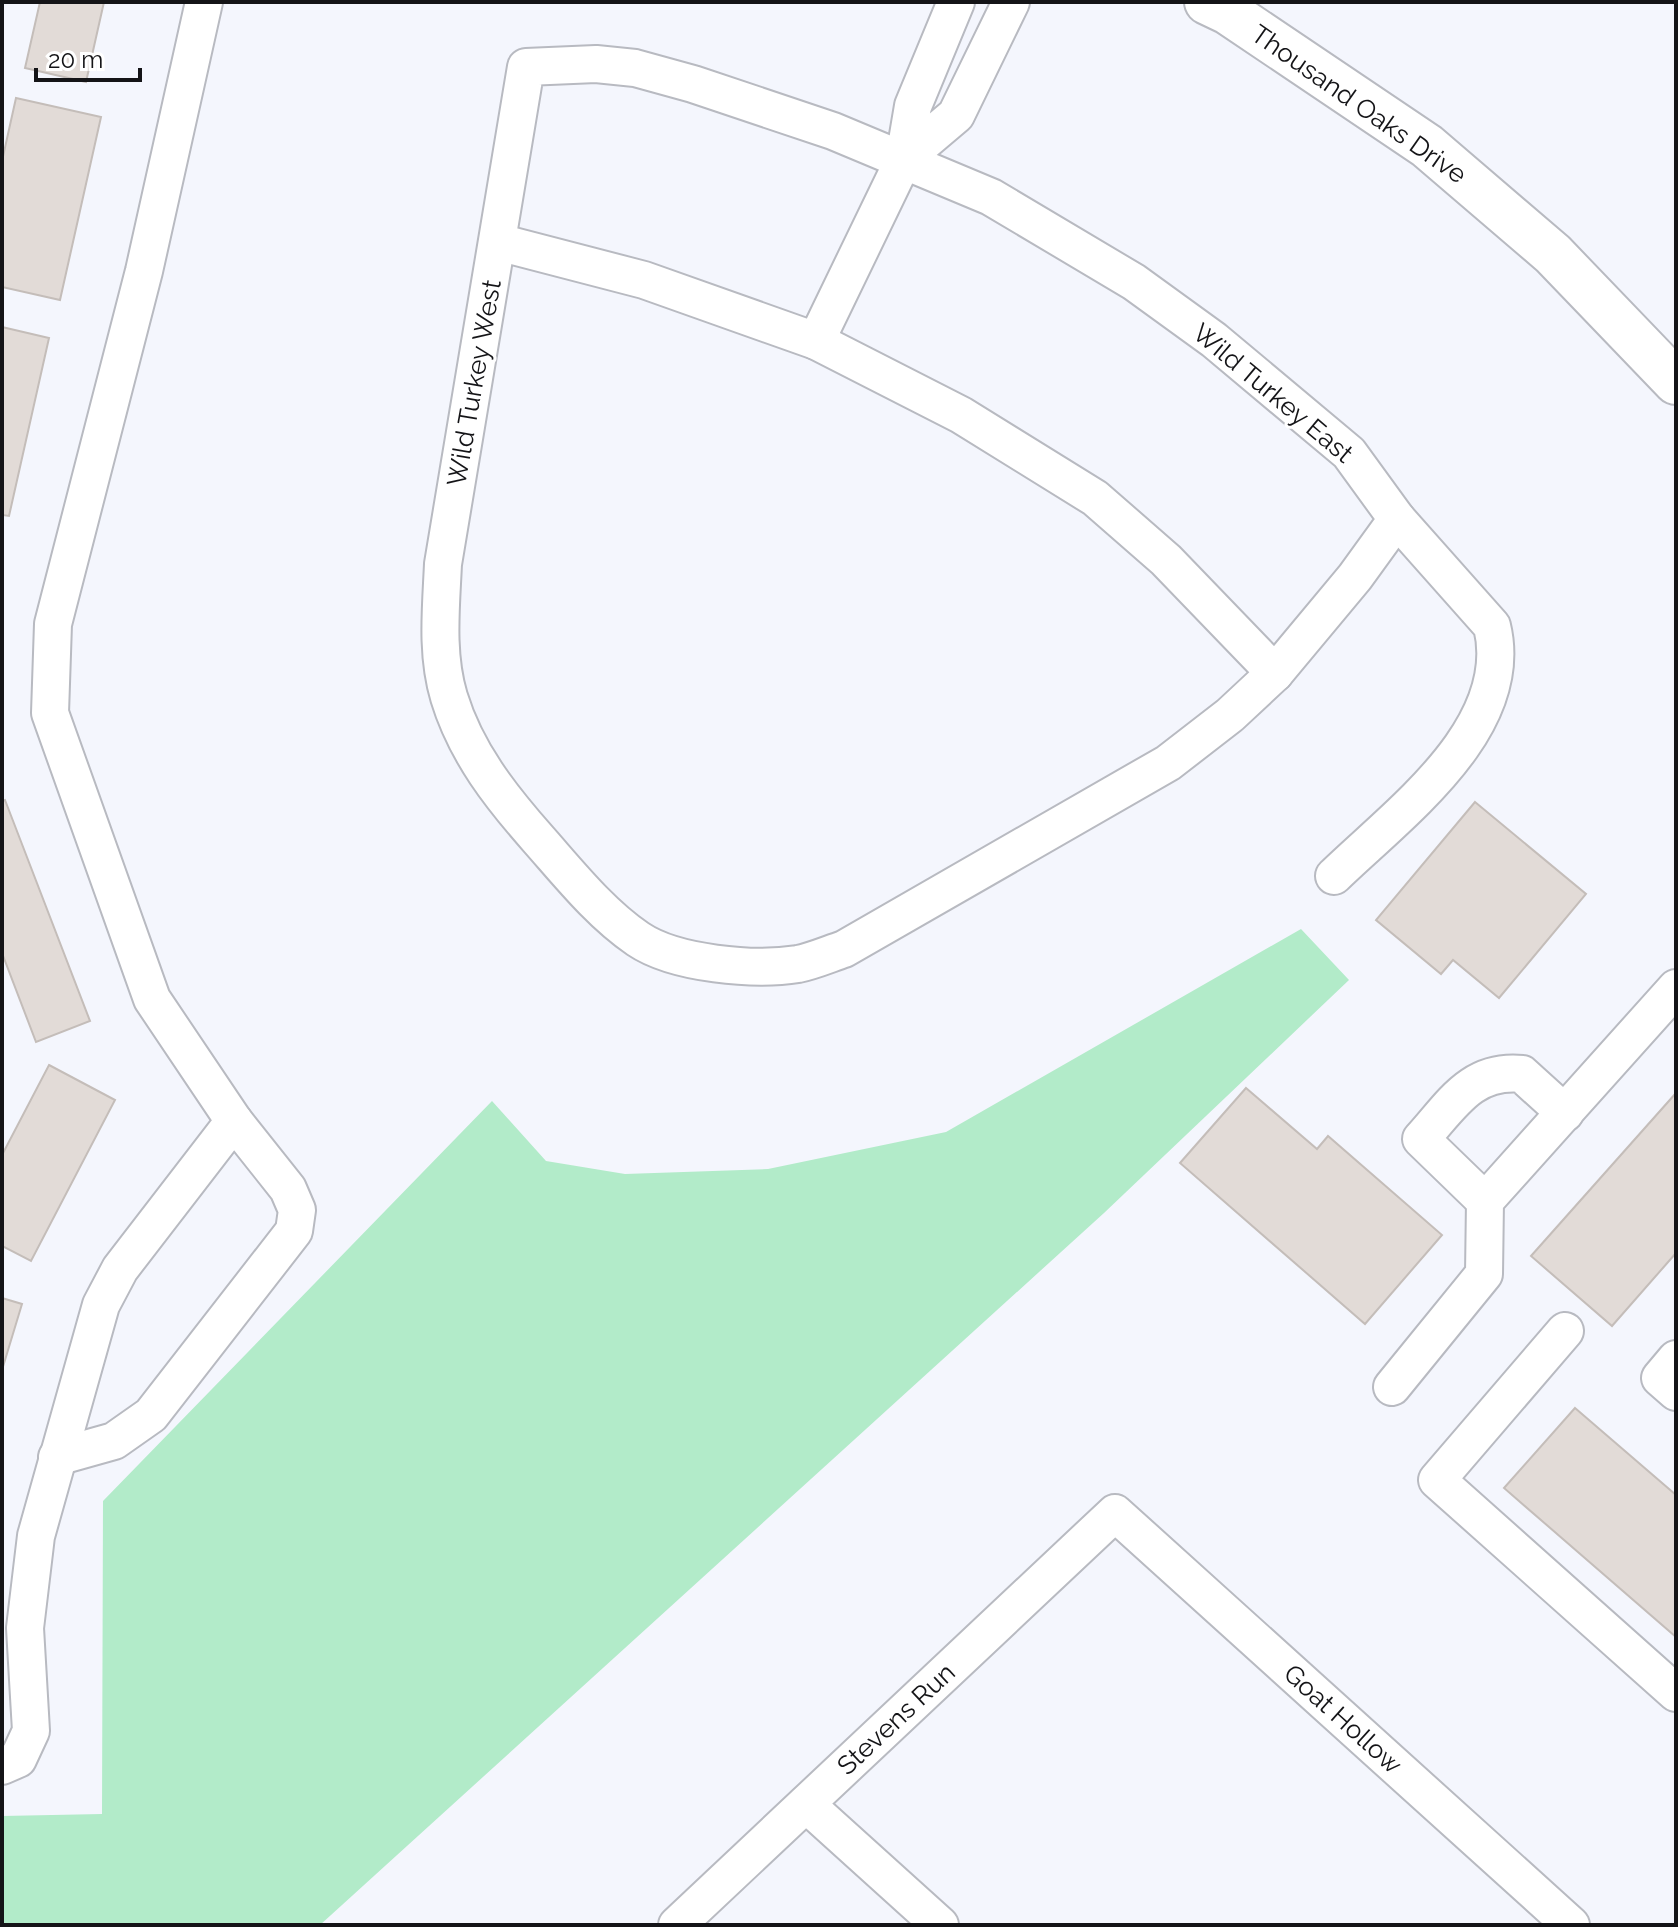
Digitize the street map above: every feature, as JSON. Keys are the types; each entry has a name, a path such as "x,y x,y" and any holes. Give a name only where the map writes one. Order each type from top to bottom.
{"main road":[{"name":"Thousand Oaks Drive","path":"1207,2 1228,12 1427,146 1553,254 1676,382"}],"street":[{"path":"57,1457 114,1441 151,1415 294,1231 297,1210 288,1189 234,1121 152,999 50,713 53,624 144,271 204,2"},
{"path":"816,341 904,159 913,106 956,2"},
{"path":"904,159 956,115 1011,2"},
{"name":"Wild Turkey West","path":"904,159 819,126 635,68 596,64 526,67 443,564 440,632 450,698 464,736 495,791 583,890 639,940 687,957 721,964 798,964 844,949 1168,763 1230,715 1275,673"},
{"name":"Wild Turkey East","path":"904,159 991,197 1134,282 1214,340 1349,453 1397,519 1492,626 1497,646 1492,687 1466,744 1334,876"},
{"path":"498,242 644,280 816,341 961,415 1095,498 1166,560 1275,673 1355,577 1397,519"},
{"path":"1392,1387 1484,1274 1485,1201 1676,988"},
{"path":"1485,1201 1421,1139 1470,1086 1489,1075 1503,1072 1522,1074 1565,1113"},
{"path":"2,1766 18,1759 31,1731 25,1628 36,1536 101,1305 120,1269 234,1121"},
{"path":"1565,1331 1437,1480 1676,1693"},
{"path":"1676,1359 1660,1378 1676,1392"},
{"name":"Stevens Run","path":"677,1925 1115,1513"},
{"name":"Goat Hollow","path":"1115,1513 1571,1925"},
{"path":"806,1804 940,1925"}],"green space":[{"path":"1301,929 1349,980 1104,1213 320,1925 2,1925 2,1816 102,1814 103,1501 492,1101 546,1161 625,1174 768,1169 946,1132"}],"building":[{"path":"40,2 104,2 86,82 25,68"},
{"path":"16,98 101,117 60,300 2,287 2,161"},
{"path":"2,327 49,338 9,516 2,515"},
{"path":"5,800 90,1021 36,1042 2,953 2,801"},
{"path":"1475,802 1586,894 1499,998 1453,960 1441,974 1376,920"},
{"path":"49,1065 115,1100 31,1261 2,1246 2,1155"},
{"path":"1246,1088 1317,1149 1328,1136 1442,1235 1365,1324 1180,1163"},
{"path":"1676,1093 1676,1253 1612,1326 1531,1256"},
{"path":"2,1298 22,1304 2,1370"},
{"path":"1575,1408 1676,1495 1676,1637 1504,1488"}]}
